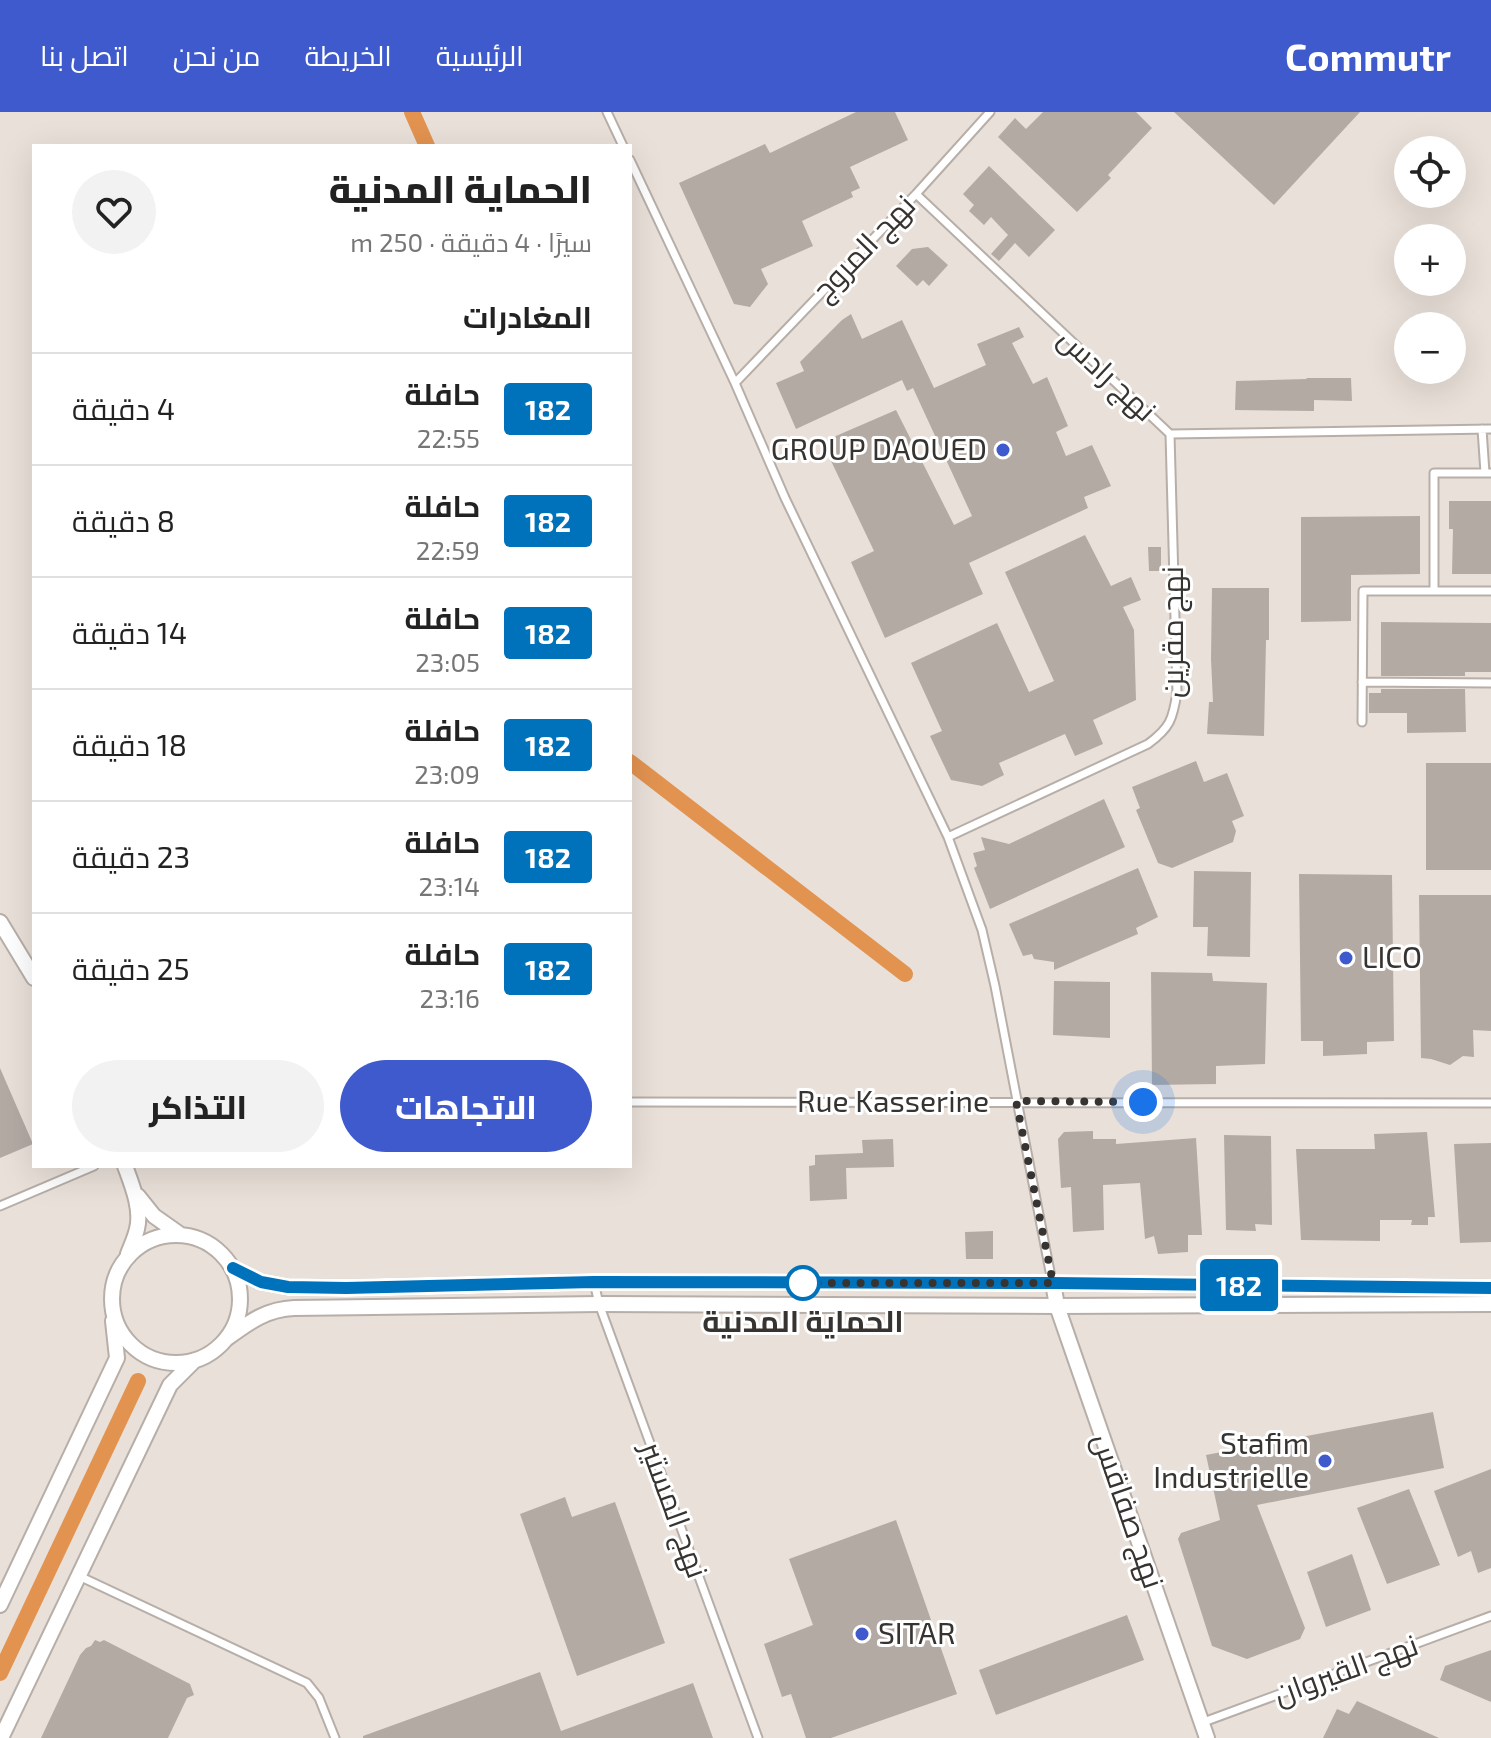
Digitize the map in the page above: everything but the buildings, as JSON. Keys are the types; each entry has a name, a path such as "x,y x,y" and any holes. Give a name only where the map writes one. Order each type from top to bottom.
{"street":[{"path":"0,922 32,975"},
{"path":"126,1168 144,1206 181,1235"},
{"path":"0,1605 117,1358 112,1305 115,1280 138,1229 134,1189"},
{"path":"126,1258 142,1245 160,1237 181,1235 202,1240 220,1251 233,1268 241,1292 238,1317 226,1339"},
{"path":"233,1268 261,1282 288,1287 594,1282 1491,1288"},
{"name":"نهج صفاقس","path":"1053,1283 1057,1306 1207,1738"},
{"path":"112,1305 118,1327 131,1345 150,1358 172,1363 195,1360 212,1352 264,1313 279,1308 599,1304 1491,1304"},
{"path":"1,1738 170,1385 195,1360"}],"lane":[{"path":"607,112 622,144"},
{"name":"نهج المروج","path":"735,383 990,112"},
{"path":"632,164 735,383 785,498 948,837 982,930 1053,1283"},
{"name":"نهج رادس","path":"916,194 1170,434 1487,429"},
{"path":"1434,591 1434,473 1488,473 1487,429"},
{"name":"نهج مقرين","path":"948,837 1148,744 1163,734 1169,725 1177,692 1170,434"},
{"path":"1362,722 1363,591 1491,591"},
{"path":"1362,682 1491,683"},
{"name":"Rue Kasserine","path":"632,1102 1491,1103"},
{"path":"0,1206 89,1168"},
{"name":"نهج المستير","path":"594,1282 599,1304 758,1738"},
{"path":"79,1576 307,1683 319,1698 335,1738"},
{"name":"نهج القيروان","path":"1201,1723 1491,1616"}],"waterway":[{"path":"412,112 426,144"},
{"path":"632,764 905,974"},
{"path":"0,1673 138,1381"}],"bus line":[{"name":"182","path":"233,1268 276,1286 346,1288 594,1282 1491,1288"}],"place":[{"name":"GROUP DAOUED","path":"1003,450"},
{"name":"LICO","path":"1346,958"},
{"name":"الحماية المدنية","path":"803,1283"},
{"name":"Stafim Industrielle","path":"1325,1461"},
{"name":"SITAR","path":"862,1634"}],"route":[{"path":"803,1283 1053,1283 1016,1101 1143,1102"}]}
